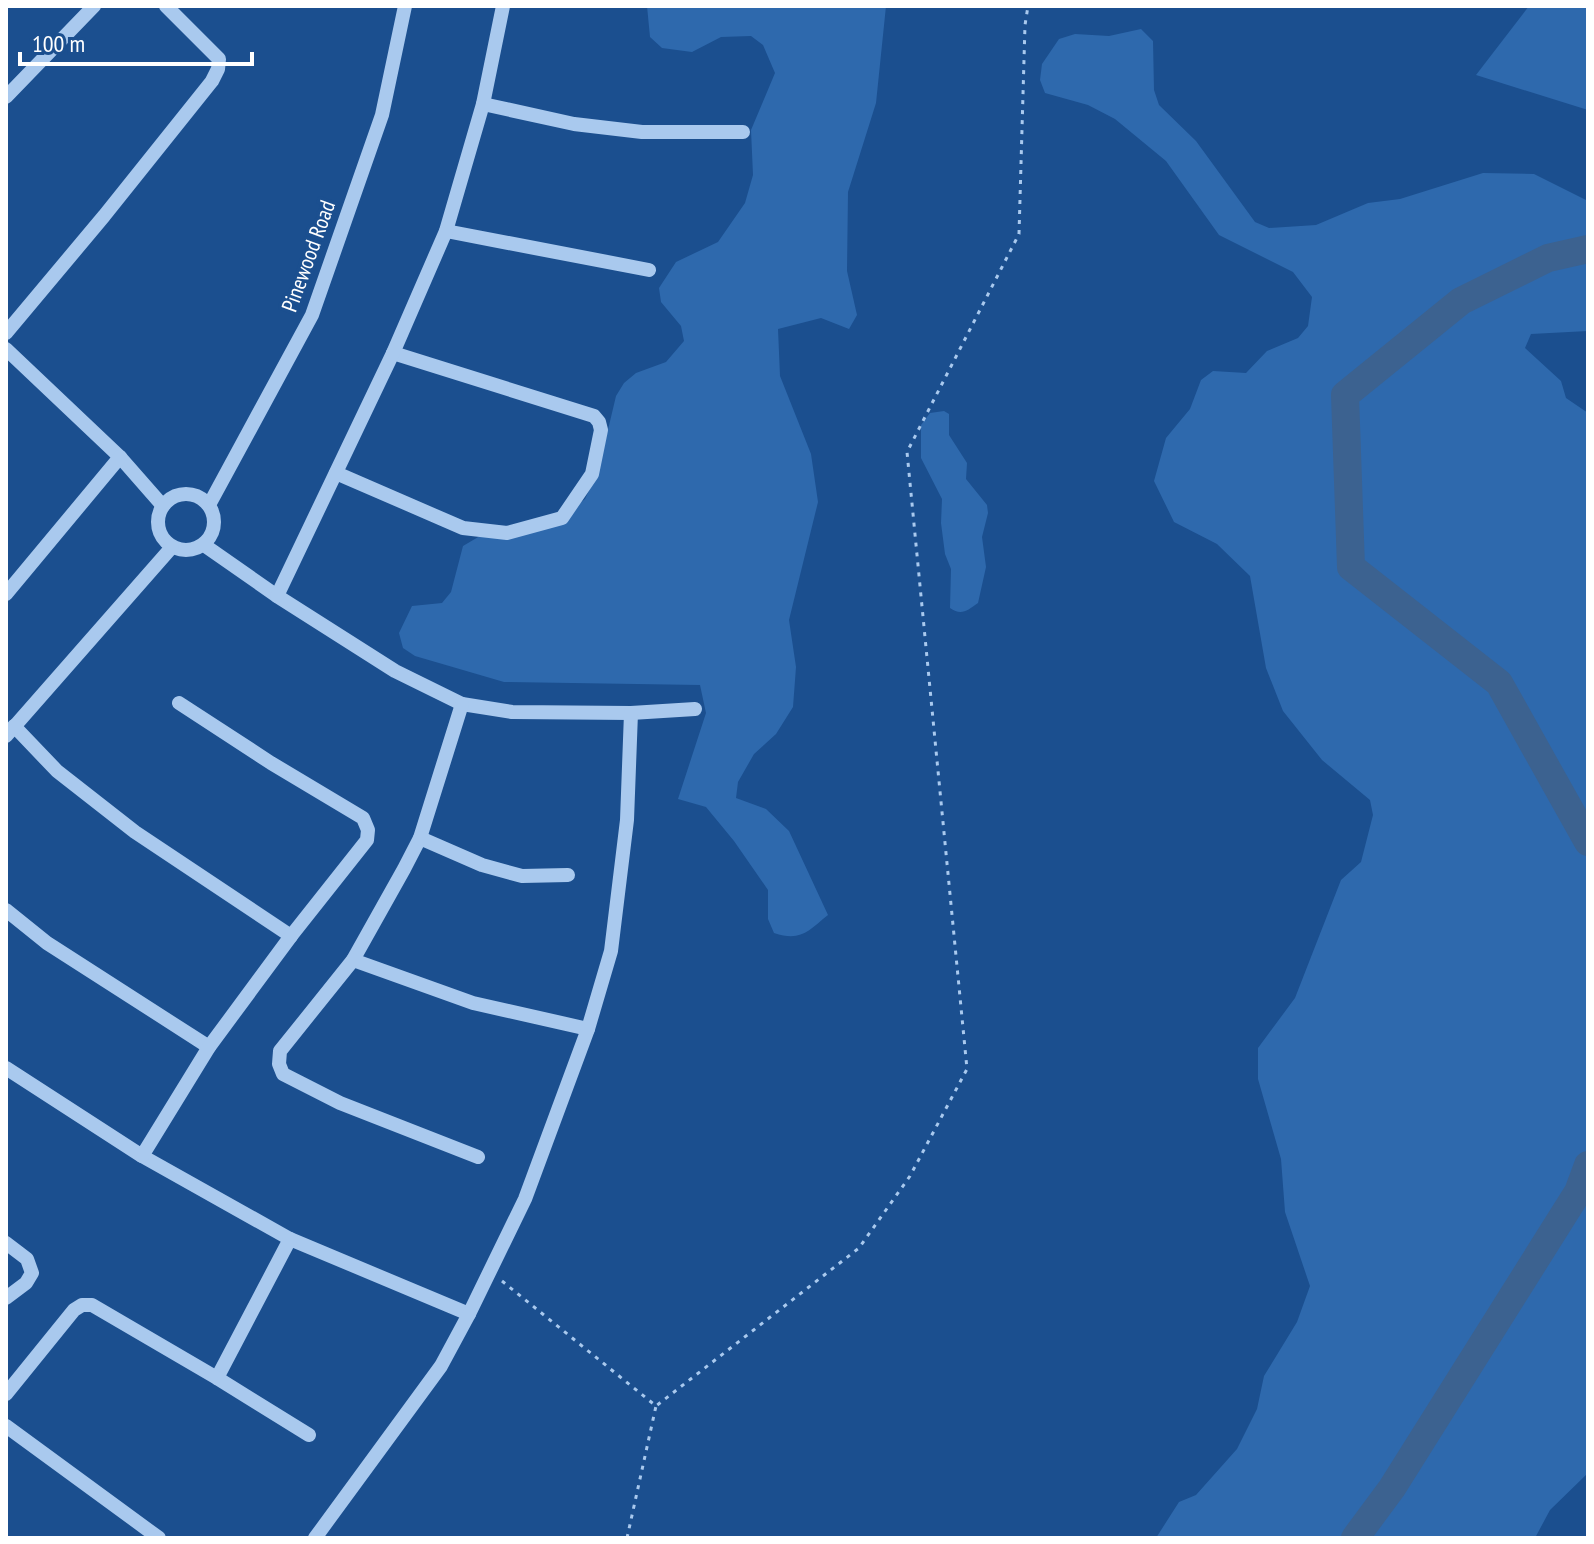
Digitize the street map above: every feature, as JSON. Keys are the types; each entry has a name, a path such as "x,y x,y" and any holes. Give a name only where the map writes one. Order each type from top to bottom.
{"street":[{"path":"6,97 94,6"},
{"path":"6,333 104,216 212,81 218,69 219,59 166,6"},
{"name":"Pinewood Road","path":"209,505 312,315 382,115 405,6"},
{"path":"277,596 393,353 446,231 483,104 503,6"},
{"path":"483,104 574,124 642,132 743,132"},
{"path":"446,231 649,270"},
{"path":"6,349 120,457 163,506"},
{"path":"336,473 463,528 507,533 562,518 592,474 601,430 594,416 393,353"},
{"path":"6,594 120,457"},
{"path":"186,494 203,499 215,521 214,530 204,545 188,551 172,547 165,541 158,523 163,506 169,499 186,494"},
{"path":"204,545 395,671 462,704 512,712 631,713 695,709"},
{"path":"172,547 10,731 135,832 291,936"},
{"path":"142,1156 209,1047 367,840 368,830 363,818 179,703"},
{"path":"462,704 420,838 353,960 280,1051 279,1064 283,1074 340,1103 478,1157"},
{"path":"315,1538 441,1366 525,1199 588,1029 611,951 627,820 631,713"},
{"path":"420,838 482,865 522,876 568,875"},
{"path":"6,910 47,943 209,1047"},
{"path":"353,960 473,1003 588,1029"},
{"path":"6,1068 142,1156 290,1239 469,1314"},
{"path":"217,1378 290,1239"},
{"path":"6,1243 27,1259 32,1273 26,1283 6,1298"},
{"path":"6,1394 74,1310 82,1305 92,1305 309,1435"},
{"path":"6,1426 159,1538"}],"path":[{"path":"627,1538 656,1406 859,1248 910,1176 967,1069 907,452 1019,234 1028,6"},
{"path":"490,1271 656,1406"}],"shaded area":[{"path":"647,6 886,6 876,103 848,192 847,271 857,315 849,329 821,318 778,329 780,376 811,454 818,502 789,620 796,667 793,707 776,734 754,754 738,782 736,798 766,809 789,831 828,915 798,935 774,933 768,919 768,890 734,841 706,807 678,799 706,713 700,685 504,682 415,656 403,648 399,633 412,606 442,603 451,592 463,546 485,533 561,519 585,499 598,472 616,396 624,383 636,373 666,362 684,341 681,326 661,302 659,288 676,262 718,242 745,203 753,175 751,130 775,73 763,45 751,36 721,37 692,52 662,48 650,37"},
{"path":"1529,6 1588,6 1588,110 1476,75"},
{"path":"1141,29 1153,41 1154,90 1159,105 1196,141 1255,222 1269,228 1316,225 1368,203 1400,199 1483,173 1534,174 1588,201 1588,331 1531,334 1525,348 1561,381 1566,398 1588,413 1588,1473 1550,1510 1535,1538 1156,1538 1179,1502 1196,1495 1237,1449 1257,1409 1264,1376 1297,1322 1310,1286 1285,1212 1281,1159 1258,1079 1258,1048 1295,998 1341,880 1361,862 1373,815 1370,800 1322,760 1283,711 1266,668 1250,576 1217,544 1174,522 1154,481 1166,438 1190,409 1201,380 1213,371 1246,373 1267,351 1298,338 1308,326 1312,297 1293,272 1219,235 1166,161 1115,119 1088,105 1045,93 1040,80 1042,64 1059,39 1075,34 1109,36"},
{"path":"944,411 949,414 949,435 967,463 966,479 987,505 988,513 982,537 986,567 978,603 961,612 950,608 951,569 945,554 941,523 942,499 921,458 921,425 930,413"}],"waterway":[{"path":"1588,249 1548,258 1461,301 1345,395 1351,567 1499,683 1588,842"},
{"path":"1355,1538 1392,1488 1578,1192 1588,1165"}]}
